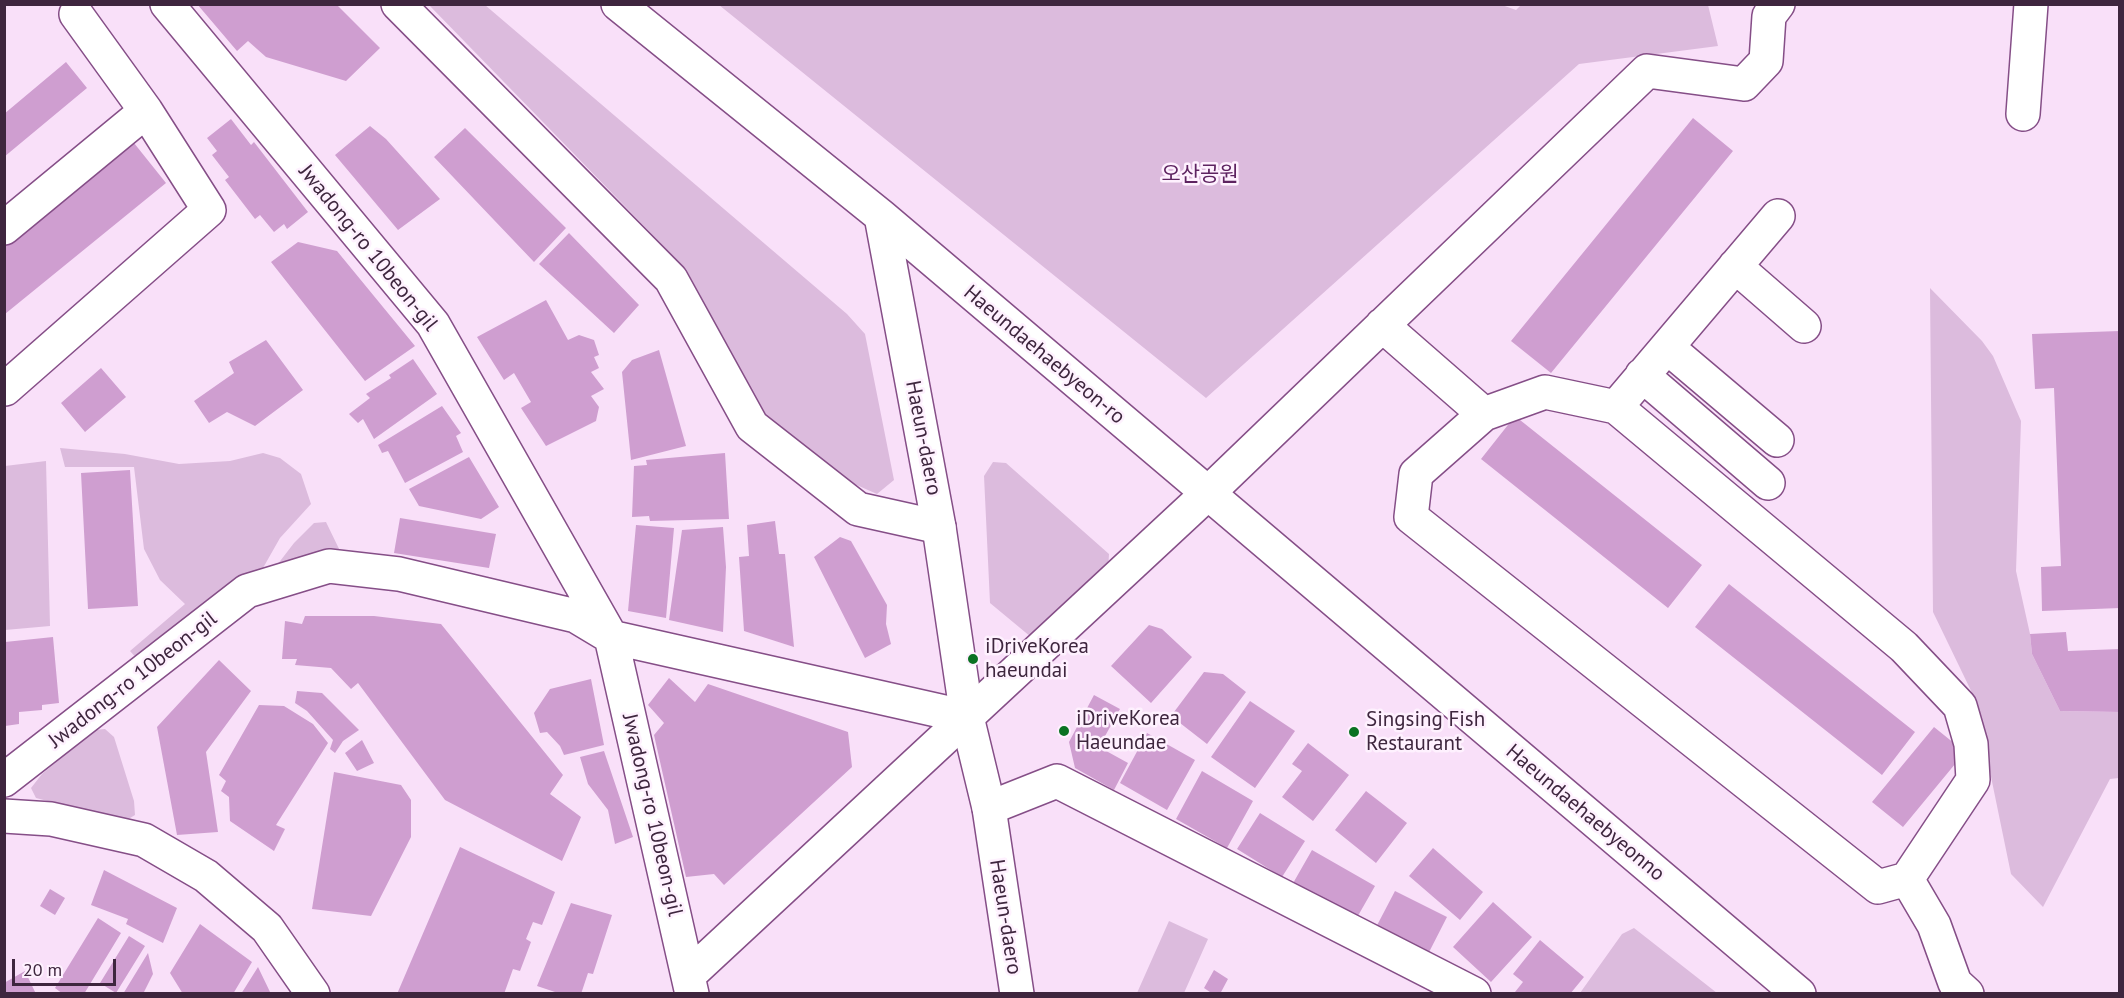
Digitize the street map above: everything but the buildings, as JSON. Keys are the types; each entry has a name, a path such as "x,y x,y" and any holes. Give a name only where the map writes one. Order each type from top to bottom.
{"street":[{"name":"Jwadong-ro 10beon-gil","path":"167,4 433,324 611,637 688,987"},
{"path":"398,4 671,279 752,426 858,509 939,527"},
{"path":"618,4 881,216"},
{"path":"688,987 967,717 1206,494 1647,71 1744,84 1766,61 1769,16 1778,4"},
{"path":"2023,114 2031,4"},
{"path":"6,389 209,210 146,111 72,8"},
{"path":"4,228 146,111"},
{"name":"Haeun-daero","path":"881,216 939,527 967,717 989,808 1017,993"},
{"name":"Haeundaehaebyeon-ro","path":"881,216 1206,494"},
{"path":"1616,407 1778,216"},
{"path":"1735,266 1804,326"},
{"path":"1382,325 1484,414"},
{"path":"1666,347 1778,440"},
{"path":"1642,375 1768,483"},
{"path":"1545,392 1616,407 1904,646 1960,706 1971,744 1973,780 1907,879 1878,887 1411,517 1416,474 1484,414 1545,392"},
{"name":"Haeundaehaebyeonno","path":"1206,494 1799,993"},
{"name":"Jwadong-ro 10beon-gil","path":"4,780 247,591 329,566 399,574 576,616 611,637"},
{"path":"611,637 967,717"},
{"path":"989,808 1057,781 1474,993"},
{"path":"4,816 51,819 144,840 206,876 267,928 313,993"},
{"path":"1907,879 1934,925 1955,983 1967,993"}],"green space":[{"name":"오산공원","path":"1499,4 1516,10 1522,4 1708,5 1718,46 1579,64 1206,398 719,5"},
{"path":"429,5 485,5 847,314 865,334 894,480 877,494 843,479 765,416 686,269"},
{"path":"1930,288 1982,341 1993,356 2021,421 2016,571 2030,634 2032,654 2060,711 2119,712 2119,778 2110,779 2043,907 2011,874 1975,699 1933,612"},
{"path":"60,448 125,454 179,464 230,461 263,453 280,458 301,474 311,504 280,538 259,575 138,660 130,651 185,604 160,580 144,549 134,467 65,467"},
{"path":"46,461 50,626 5,630 5,466"},
{"path":"993,462 1006,463 1109,554 1108,571 1031,637 990,603 984,476"},
{"path":"326,522 342,555 274,569 294,543 314,523"},
{"path":"105,729 114,737 134,801 135,815 125,821 36,798 31,788 42,774 94,730"},
{"path":"1169,921 1208,939 1184,993 1137,993"},
{"path":"1634,928 1717,993 1580,993 1622,934"}],"place":[{"name":"iDriveKorea haeundai","path":"973,659"},
{"name":"iDriveKorea Haeundae","path":"1064,731"},
{"name":"Singsing Fish Restaurant","path":"1354,732"}]}
